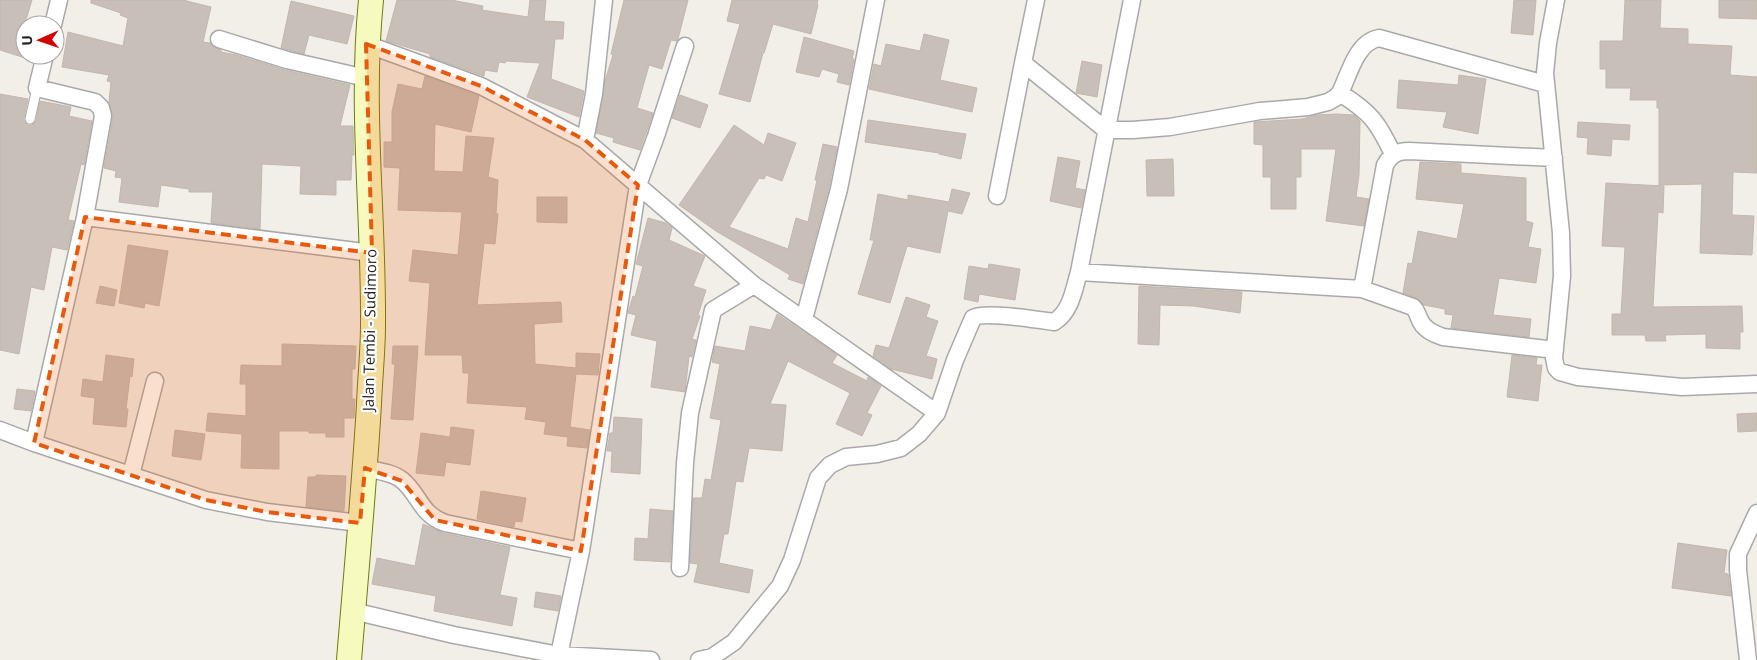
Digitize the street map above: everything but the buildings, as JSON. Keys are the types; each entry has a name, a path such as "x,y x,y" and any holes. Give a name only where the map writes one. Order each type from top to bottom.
{"main road":[{"name":"Jalan Tembi - Sudimoro","path":"349,660 365,468 373,326 366,78 366,44 371,0"}],"street":[{"path":"55,15 59,0"},
{"path":"585,140 594,94 604,0"},
{"path":"804,319 839,189 876,0"},
{"path":"997,196 1036,0"},
{"path":"699,660 712,657 734,642 780,586 792,560 818,478 830,465 846,457 877,454 900,448 919,434 937,413 955,360 973,318 977,316 1003,316 1054,322 1066,312 1079,272 1132,0"},
{"path":"1556,0 1545,60 1545,84 1559,201 1562,255 1554,358 1556,368 1560,372 1578,377 1682,387 1757,384"},
{"path":"1023,63 1106,130 1163,128 1260,111 1308,107 1328,102 1340,93 1362,48 1373,39 1379,38 1545,84"},
{"path":"219,39 287,60 366,78"},
{"path":"366,44 481,86 585,140 754,284 937,413"},
{"path":"559,655 581,551 638,185 685,46"},
{"path":"34,443 85,217 103,116 101,108 95,102 37,88 43,65"},
{"path":"1340,93 1367,112 1375,121 1393,154"},
{"path":"1362,289 1385,165 1393,154 1400,151 1409,151 1554,158"},
{"path":"85,217 372,252"},
{"path":"1079,272 1362,289 1413,307 1417,310 1420,320 1426,329 1443,337 1555,350"},
{"path":"680,568 685,463 690,412 713,310 754,284"},
{"path":"131,475 155,381"},
{"path":"0,430 206,500 267,512 360,523"},
{"path":"365,468 390,474 402,481 410,489 422,508 435,520 581,551"},
{"path":"1748,660 1738,570 1738,554 1757,513"},
{"path":"353,611 454,636 559,655 651,660"}],"lane":[{"path":"30,119 37,88"}],"highlighted area":[{"path":"366,44 481,86 585,140 638,185 581,551 435,520 402,481 365,468 360,523 267,512 206,500 34,443 85,217 372,253"}]}
